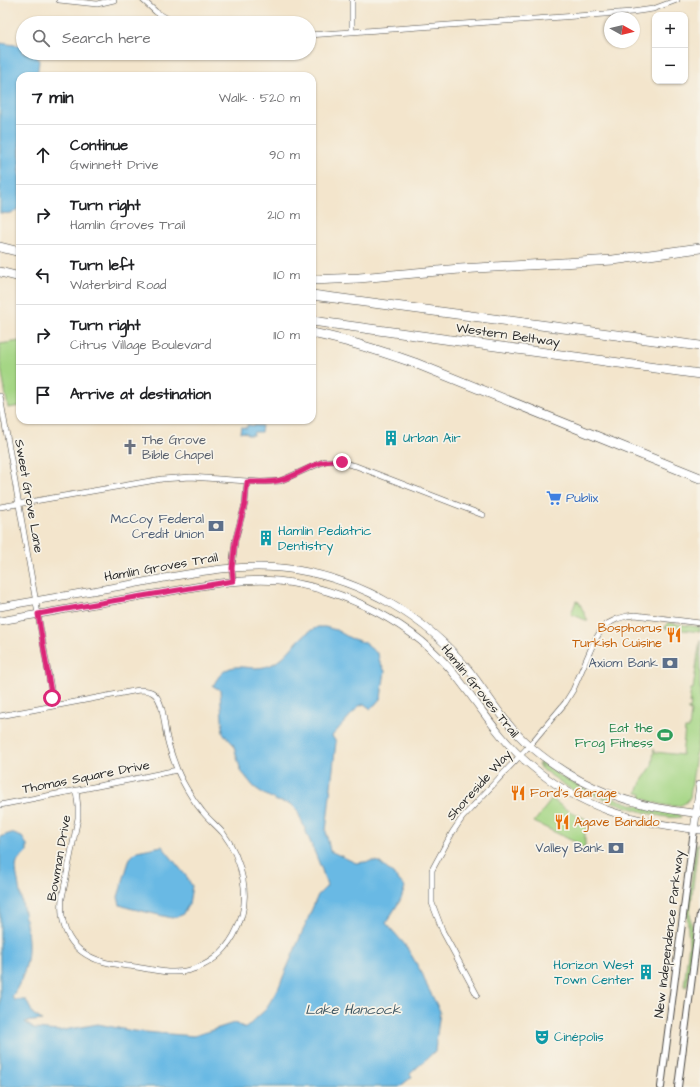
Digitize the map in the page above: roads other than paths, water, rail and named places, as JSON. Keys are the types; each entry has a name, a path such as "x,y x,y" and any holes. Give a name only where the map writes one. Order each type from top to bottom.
{"highway":[{"path":"0,247 16,251"},
{"path":"316,280 359,278 460,269 613,260 700,248"},
{"path":"0,272 16,276"},
{"name":"Western Beltway","path":"316,296 700,346"},
{"name":"Western Beltway","path":"316,322 700,374"},
{"path":"316,334 338,338 376,349 414,363 700,478"}],"main road":[{"name":"Hamlin Groves Trail","path":"0,607 232,568 282,568 322,575 367,591 413,617 429,630 461,661 515,733 546,759 569,774 613,795 649,806 698,813"},
{"name":"Hamlin Groves Trail","path":"0,621 233,581 279,581 318,588 338,594 361,604 379,613 417,637 436,654 455,675 507,744 544,776 564,790 607,811 650,823 697,830"},
{"name":"New Independence Parkway","path":"697,830 700,784"}],"street":[{"path":"59,0 97,4 114,0"},
{"path":"143,0 151,8 164,16"},
{"path":"352,0 352,32"},
{"path":"316,34 632,12 652,9 677,0"},
{"name":"Sweet Grove Lane","path":"0,396 54,706"},
{"path":"0,507 162,479 191,477 247,482 280,481 325,461 335,461 356,466 483,515"},
{"path":"233,581 232,568 235,541 245,504 247,482"},
{"name":"Shoreside Way","path":"477,995 443,932 432,903 432,870 449,838 462,818 520,756 565,704 573,690 594,642 607,624 617,619 635,615 700,623"},
{"name":"Bowman Drive","path":"0,716 139,690 154,693 160,703 167,739 177,770 201,811 223,834 233,850 239,863 243,880 243,910 239,925 231,941 215,958 190,970 166,972 102,962 82,953 74,946 67,935 62,922 61,910 78,818 76,790"},
{"name":"Thomas Square Drive","path":"0,805 177,770"},
{"name":"New Independence Parkway","path":"661,1087 697,830"},
{"path":"678,1087 700,914"}],"water":[{"path":"0,43 16,45 16,60 39,61 38,72 16,72 16,210 12,213 0,213"},
{"path":"247,425 262,426 261,432 254,432 253,435 247,435 247,433 240,432 241,427 247,428"},
{"name":"Lake Hancock","path":"318,627 336,630 350,638 363,642 378,654 380,663 385,671 381,698 371,709 364,704 359,706 332,736 336,742 326,831 330,851 356,863 373,861 379,862 405,887 401,899 386,923 406,946 423,975 440,1011 435,1051 410,1074 412,1077 399,1087 0,1087 0,837 11,833 22,837 27,845 27,852 16,865 16,870 28,941 28,956 25,968 21,980 12,997 14,1000 26,1000 33,1014 42,1020 25,1022 34,1029 59,1031 98,1024 133,1031 194,1036 234,1023 246,1028 265,1010 278,989 318,895 327,886 322,870 297,810 291,804 277,801 264,794 254,787 241,771 233,744 223,733 220,690 213,686 219,676 232,667 254,668 271,665 284,656 311,630"},
{"path":"162,846 192,886 189,904 182,915 172,918 120,905 118,897 130,858 137,851"}],"place":[{"name":"Urban Air","path":"391,438"},
{"name":"The Grove Bible Chapel","path":"130,447"},
{"name":"Publix","path":"554,498"},
{"name":"McCoy Federal Credit Union","path":"216,526"},
{"name":"Hamlin Pediatric Dentistry","path":"266,538"},
{"name":"Bosphorus Turkish Cuisine","path":"674,635"},
{"name":"Axiom Bank","path":"670,663"},
{"name":"Eat the Frog Fitness","path":"665,735"},
{"name":"Ford's Garage","path":"518,793"},
{"name":"Agave Bandido","path":"562,822"},
{"name":"Valley Bank","path":"616,848"},
{"name":"Horizon West Town Center","path":"646,972"},
{"name":"Cinépolis","path":"542,1037"}]}
